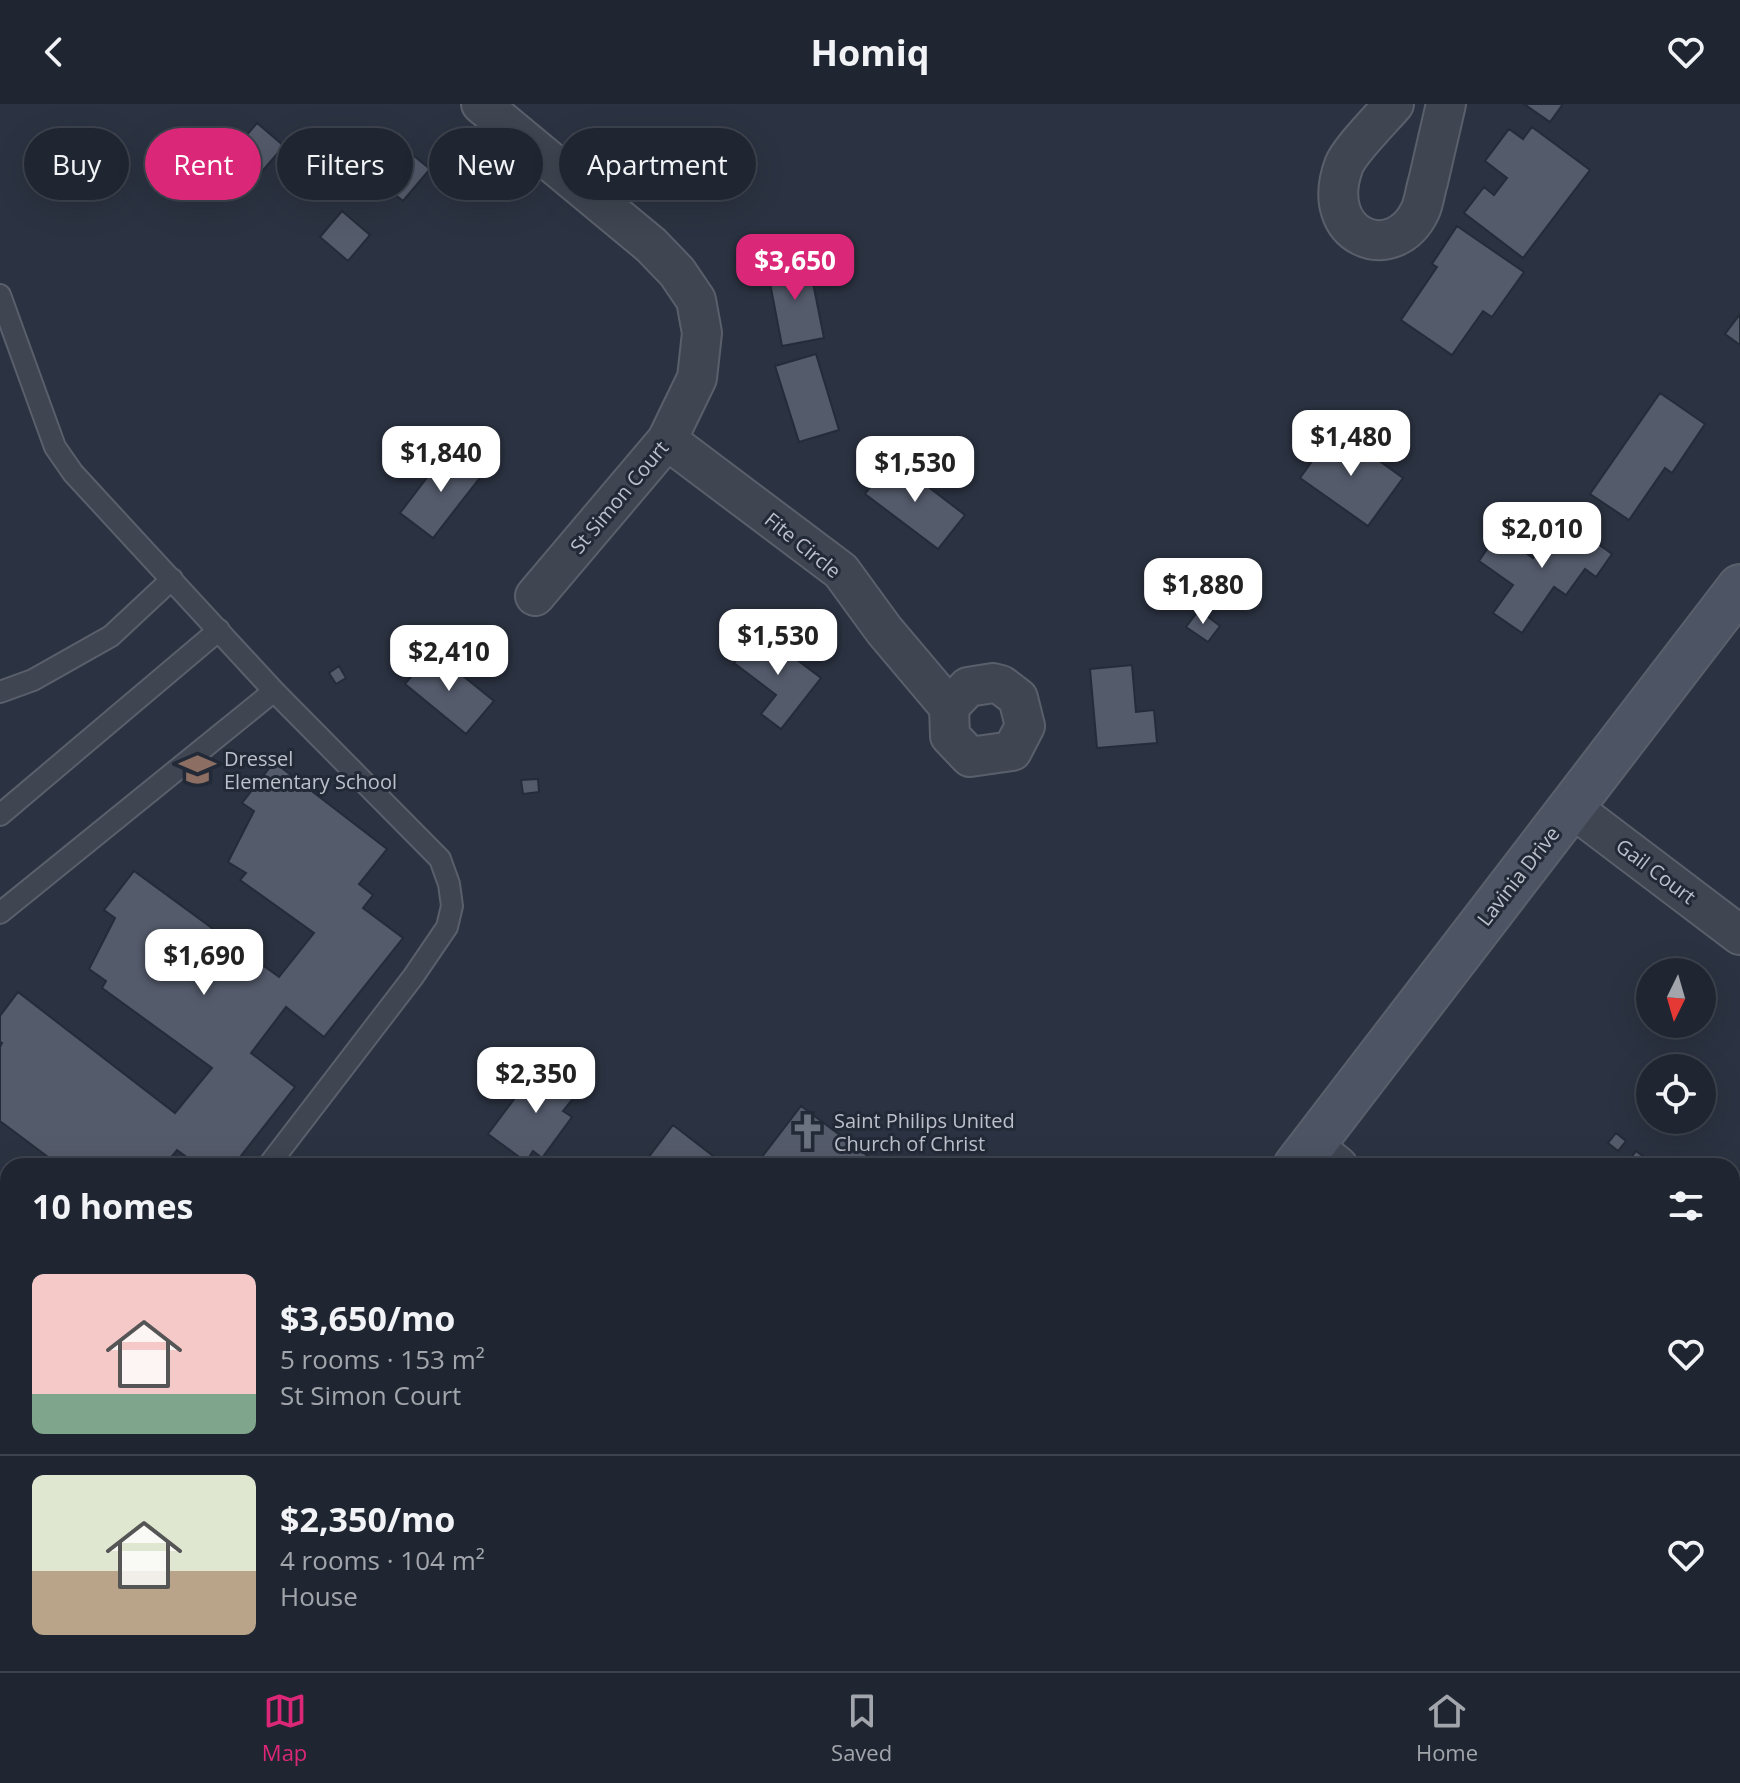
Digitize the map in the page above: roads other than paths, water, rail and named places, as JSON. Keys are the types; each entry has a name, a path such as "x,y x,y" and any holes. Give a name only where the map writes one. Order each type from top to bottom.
{"street":[{"name":"St Simon Court","path":"481,104 651,245 677,272 696,300 702,333 697,378 667,440 535,596"},
{"path":"1394,104 1345,163 1336,199 1342,221 1359,236 1383,241 1405,232 1421,211 1446,104"},
{"name":"Fite Circle","path":"667,440 841,571 884,630 949,707"},
{"name":"Lavinia Drive","path":"1316,1158 1571,807 1740,587"},
{"name":"Gail Court","path":"1571,807 1740,935"}],"lane":[{"path":"0,295 55,447 73,473 274,691 440,859 449,884 452,906 447,927 413,977 274,1158"},
{"path":"0,692 33,680 111,636 172,579"},
{"path":"0,815 219,630"},
{"path":"0,913 274,691"}],"place":[{"name":"Dressel Elementary School","path":"198,769"},
{"name":"Saint Philips United Church of Christ","path":"808,1132"}]}
